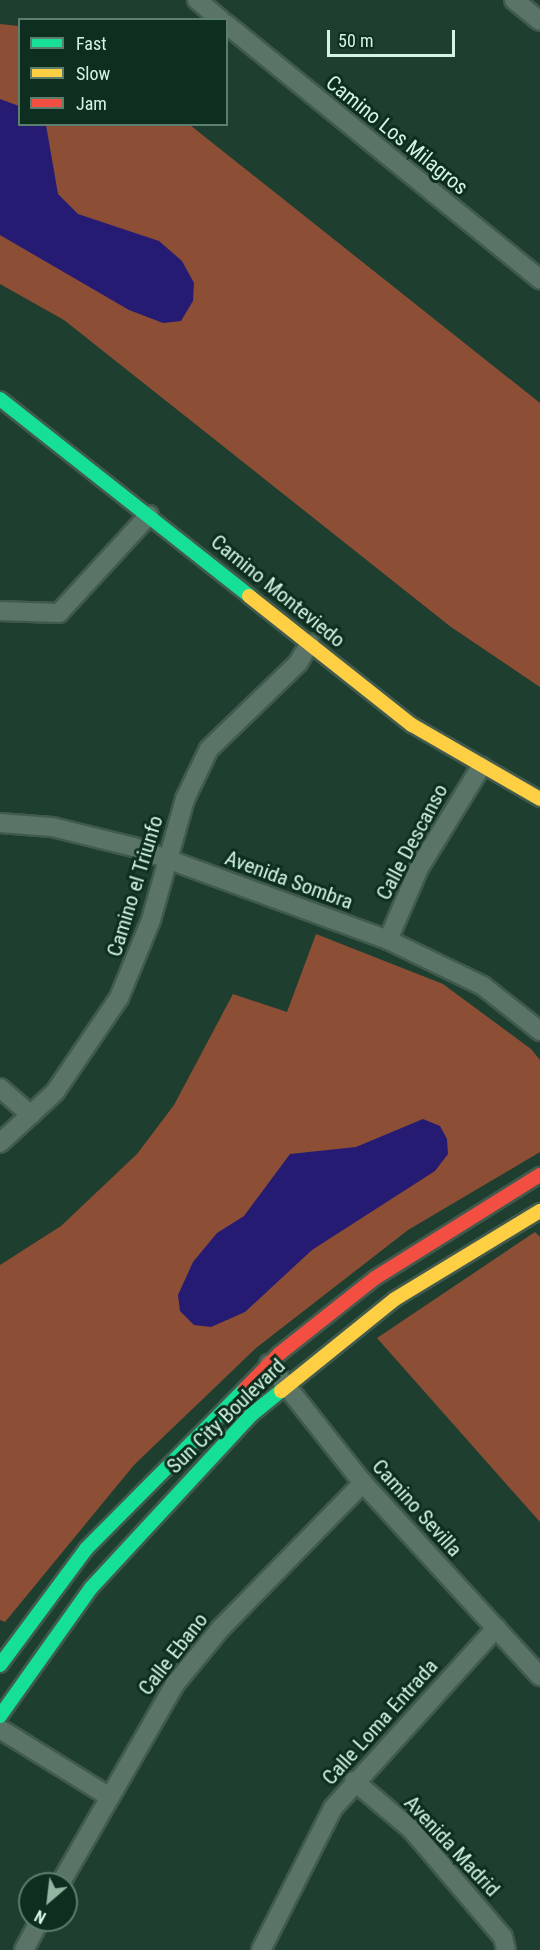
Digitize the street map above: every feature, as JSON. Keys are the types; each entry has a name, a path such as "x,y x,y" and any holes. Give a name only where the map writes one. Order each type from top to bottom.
{"street":[{"path":"197,0 219,18"},
{"path":"514,0 540,21"},
{"name":"Camino Los Milagros","path":"228,26 540,279"},
{"name":"Camino Monteviedo","path":"0,399 149,514 412,725 481,767 540,799"},
{"path":"0,611 59,613 149,514"},
{"name":"Camino el Triunfo","path":"0,1143 31,1115 86,1050 119,998 152,920 166,859 185,799 209,749 298,663 310,643"},
{"name":"Calle Descanso","path":"388,940 419,868 481,767"},
{"name":"Avenida Sombra","path":"0,824 52,827 166,859 388,940 483,986 540,1031"},
{"path":"0,1088 31,1115"},
{"name":"Sun City Boulevard","path":"0,1665 86,1549 269,1364 375,1278 540,1175"},
{"name":"Sun City Boulevard","path":"0,1716 120,1555 252,1415 395,1299 540,1211"},
{"name":"Camino Sevilla","path":"269,1364 363,1483 540,1676"},
{"name":"Calle Ebano","path":"67,1872 145,1730 221,1628 363,1483"},
{"name":"Calle Loma Entrada","path":"261,1950 333,1808 354,1781 496,1628"},
{"path":"0,1730 108,1796"},
{"name":"Avenida Madrid","path":"354,1781 411,1829 503,1937 506,1950"},
{"path":"24,1950 34,1932"}],"shaded area":[{"path":"0,24 18,26 18,126 191,126 540,403 540,687 451,627 64,320 0,284"},
{"path":"0,99 18,106 18,126 46,126 58,194 78,214 159,241 182,261 194,283 193,301 181,321 163,323 129,310 0,235"},
{"path":"316,934 443,984 531,1049 540,1060 540,1152 408,1230 256,1348 134,1465 5,1622 0,1620 0,1265 61,1226 137,1154 174,1105 233,994 287,1012"},
{"path":"423,1119 440,1126 447,1139 448,1154 435,1171 312,1250 245,1312 211,1327 194,1325 180,1311 178,1295 193,1262 217,1233 244,1216 290,1154 356,1147"},
{"path":"535,1232 540,1237 540,1522 377,1338"}],"traffic: fast":[{"path":"0,399 249,596"},
{"path":"0,1665 86,1549 245,1389"},
{"path":"0,1716 91,1588 251,1415 281,1391"}],"traffic: slow":[{"path":"249,596 412,725 540,799"},
{"path":"281,1391 395,1299 540,1211"}],"traffic: jam":[{"path":"245,1389 279,1354 375,1278 540,1175"}]}
